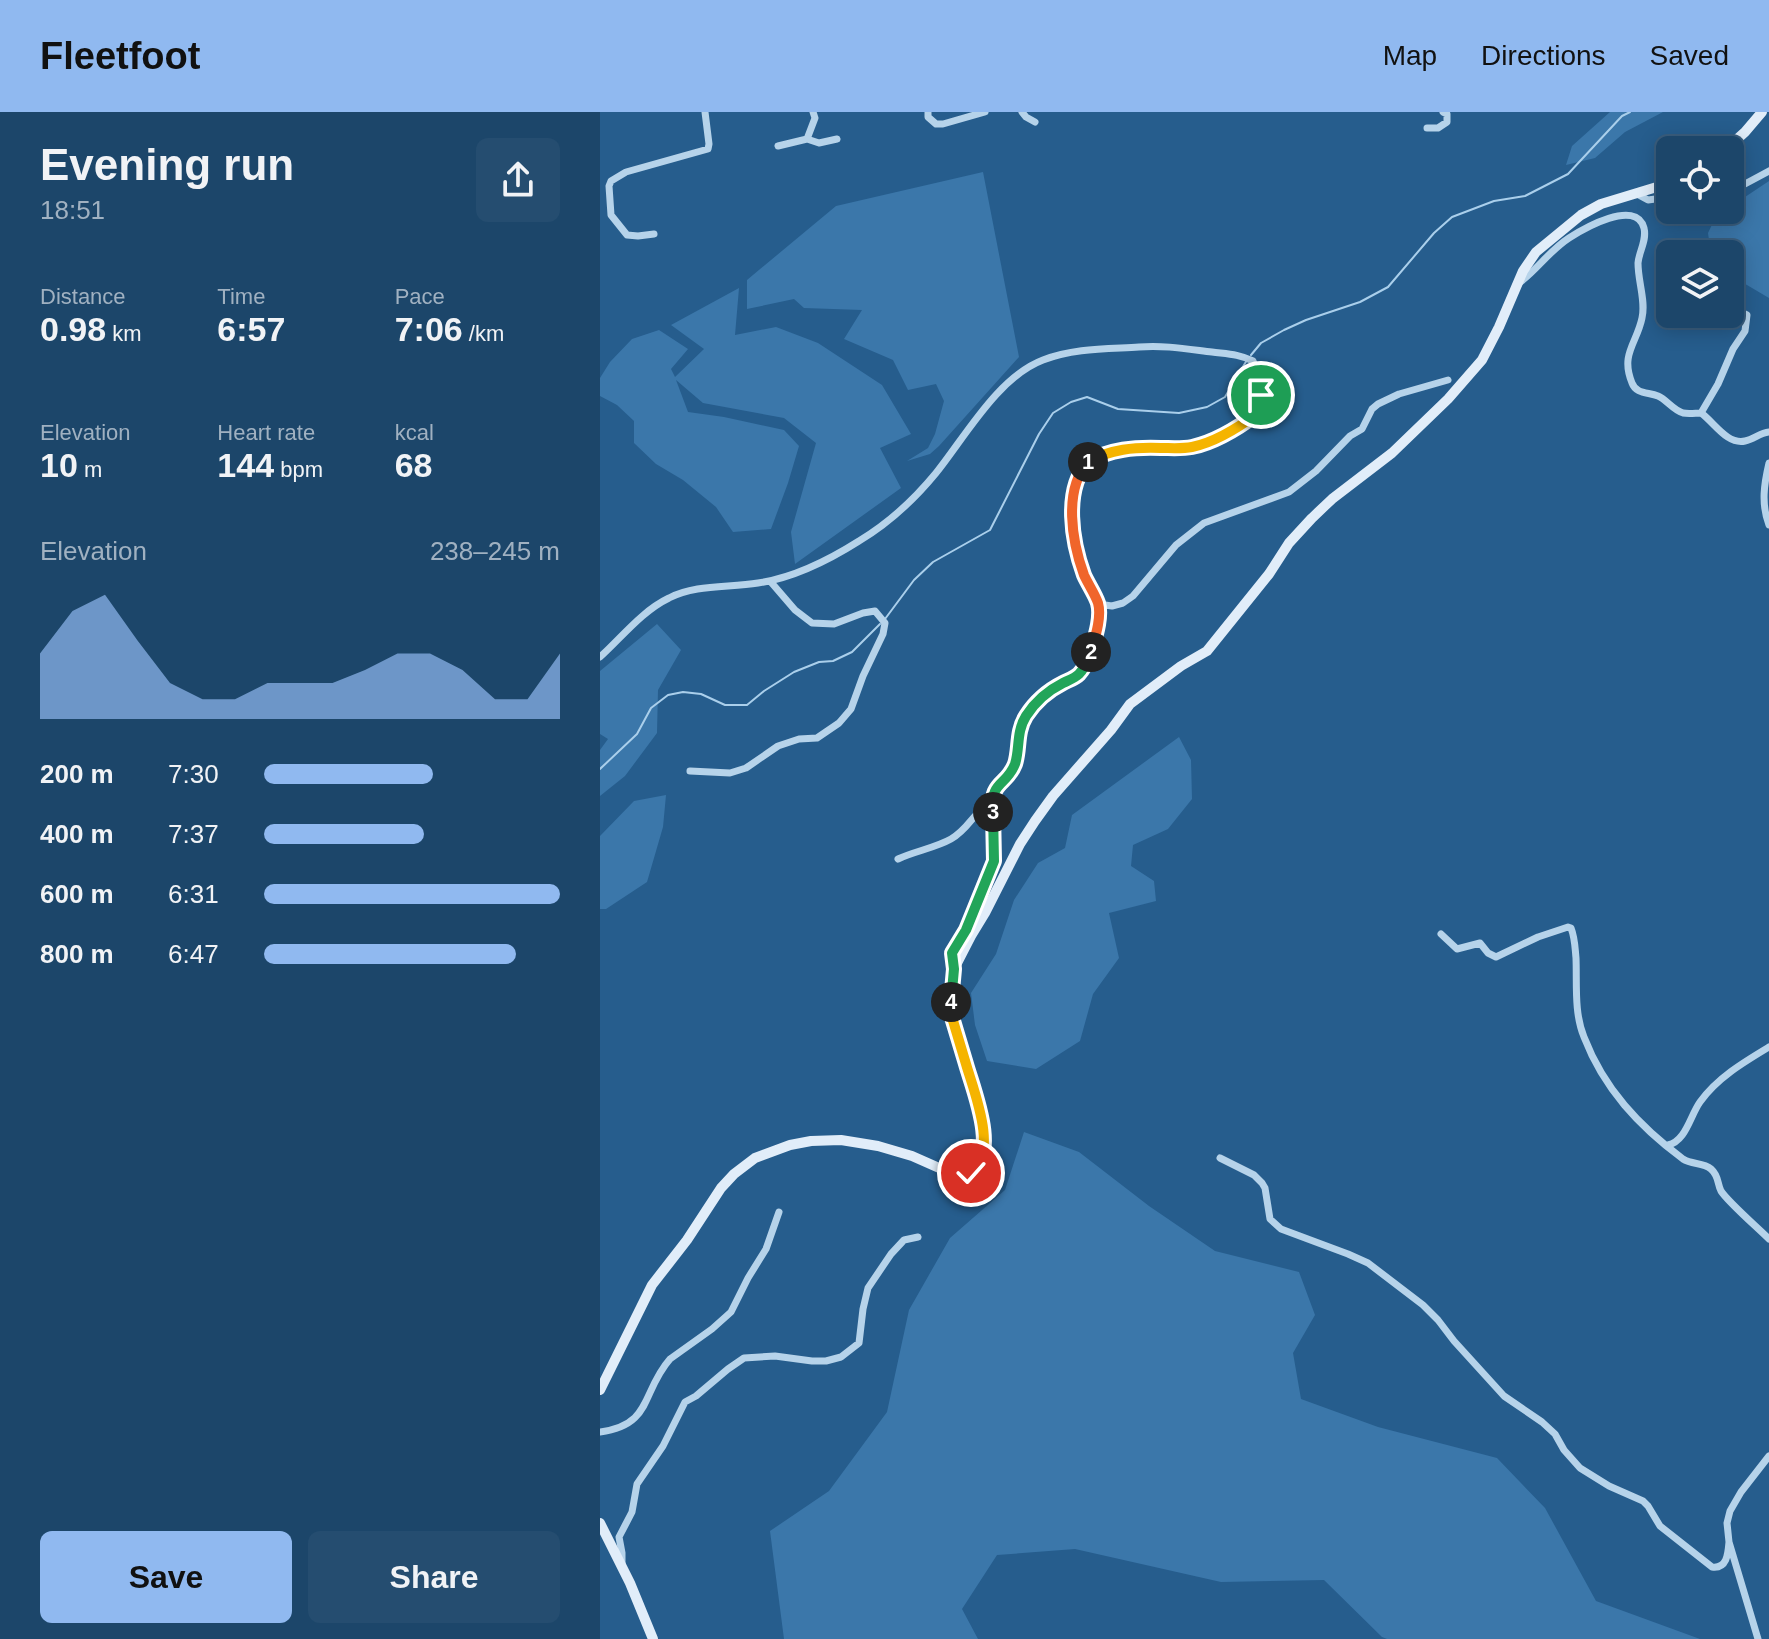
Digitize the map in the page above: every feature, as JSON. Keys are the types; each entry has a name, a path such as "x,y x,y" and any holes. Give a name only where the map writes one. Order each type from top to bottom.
{"main road":[{"path":"1741,136 1762,112"},
{"path":"600,1390 652,1285 687,1240 721,1188 755,1158 790,1145 841,1140 912,1156 955,1175 971,1173 977,1168 982,1157 984,1136 951,1014 954,969 1020,844 1053,796 1130,704 1207,651 1269,574 1289,543 1312,518 1392,453 1448,399 1482,360 1523,271 1536,252 1581,215 1601,204 1656,188"},
{"path":"600,1523 622,1565 653,1639"}],"street":[{"path":"654,234 627,235 611,215 611,181 626,172 708,149 705,112"},
{"path":"807,139 815,118 813,112"},
{"path":"928,112 928,117 936,124 985,112"},
{"path":"1022,112 1035,122"},
{"path":"1427,128 1438,128 1447,122 1447,114 1443,112"},
{"path":"778,146 807,139 819,143 837,139"},
{"path":"1744,184 1769,171"},
{"path":"1637,194 1648,200 1656,199"},
{"path":"600,217 611,215"},
{"path":"1518,283 1532,274 1557,247 1582,230 1618,216 1638,219 1644,232 1638,267 1643,309 1638,333 1628,351 1627,360 1634,388 1658,396 1683,413 1701,413 1719,430 1738,441 1769,432"},
{"path":"1701,413 1745,331 1747,315 1744,314"},
{"path":"600,657 645,613 671,597 699,589 770,581 826,560 859,541 899,513 936,473 986,407 1029,367 1041,361 1079,350 1166,346 1239,354 1253,361 1261,395 1258,413 1240,427 1190,448 1144,448 1102,454 1080,471 1072,506 1083,572 1098,604 1095,638 1086,664 1077,676 1047,693 1025,718 1015,762 995,788 992,801 994,861 966,930 952,953 954,969"},
{"path":"1098,604 1112,606 1133,596 1176,545 1204,523 1289,492 1316,471 1350,436 1362,429 1378,404 1399,394 1448,380"},
{"path":"1769,463 1763,502 1769,525"},
{"path":"690,771 730,773 746,768 778,746 799,739 817,738 839,723 851,709 883,634 885,623 875,611 834,624 812,623 795,610 770,581"},
{"path":"898,859 951,839 992,801"},
{"path":"1441,934 1457,949 1480,943 1496,957 1538,937 1571,928 1575,945 1579,1023 1598,1066 1634,1118 1688,1162 1709,1167 1718,1178 1722,1192 1769,1239"},
{"path":"1668,1145 1681,1136 1697,1107 1713,1087 1769,1047"},
{"path":"1220,1158 1254,1175 1262,1183 1270,1219 1281,1229 1368,1263 1423,1305 1504,1396 1549,1428 1572,1460 1585,1472 1643,1501 1660,1526 1712,1567 1719,1568 1728,1555 1727,1523 1730,1511 1769,1456"},
{"path":"600,1432 634,1420 670,1359 727,1317 766,1249 779,1212"},
{"path":"622,1565 619,1537 632,1512 637,1484 663,1446 685,1402 744,1358 781,1356 819,1361 841,1357 859,1343 868,1288 904,1240 918,1237"},
{"path":"1729,1542 1758,1639"}],"shaded area":[{"path":"1610,112 1663,112 1625,132 1595,158 1566,165 1572,146"},
{"path":"983,172 1019,357 939,446 930,454 907,461 928,448 935,434 944,401 936,384 908,390 893,360 844,339 862,310 804,308 794,299 747,309 747,280 836,206"},
{"path":"1769,181 1769,298 1744,283 1744,240 1709,240 1712,224 1744,224 1745,197"},
{"path":"739,288 735,335 776,327 818,343 882,385 911,434 880,448 901,488 795,564 791,532 816,443 784,418 703,403 676,380 688,412 784,430 799,446 771,529 733,532 716,507 683,480 656,464 634,443 634,421 617,405 600,396 600,378 610,362 632,339 659,330 688,349 671,369 675,377 704,349 671,325"},
{"path":"657,624 681,650 658,690 657,733 625,776 600,796 600,750 608,739 600,734 600,671"},
{"path":"1179,737 1191,760 1192,799 1168,829 1133,845 1131,866 1154,881 1156,901 1109,913 1119,958 1093,994 1080,1041 1036,1069 987,1061 975,1025 971,993 996,954 1014,900 1038,863 1065,848 1072,815"},
{"path":"666,795 663,827 647,882 606,909 600,909 600,836 634,801"},
{"path":"1024,1132 1079,1152 1149,1206 1215,1251 1299,1272 1315,1315 1293,1353 1301,1399 1378,1427 1497,1458 1545,1508 1596,1601 1700,1639 1387,1639 1324,1580 1221,1582 1075,1549 997,1555 962,1609 978,1639 784,1639 770,1531 829,1491 887,1412 909,1310 950,1238 1005,1190"}],"waterway":[{"path":"1251,355 1261,343 1284,330 1360,302 1388,287 1434,233 1452,217 1494,201 1525,196 1568,174 1622,116 1630,112"},
{"path":"885,619 914,580 933,562 990,530 1053,413 1087,397 1118,409 1179,413 1207,407 1225,397 1247,360"},
{"path":"600,769 637,734 651,708 668,695 683,692 701,694 725,705 747,705 794,672 852,652 880,624"}],"route":[{"path":"971,1173 980,1163 984,1136 951,1014 952,953 966,930 994,861 992,801 995,788 1015,762 1020,729 1034,705 1060,684 1077,676 1086,664 1095,638 1098,604 1083,572 1072,506 1080,471 1102,454 1119,450 1190,448 1216,439 1240,427 1258,413 1261,395"}]}
